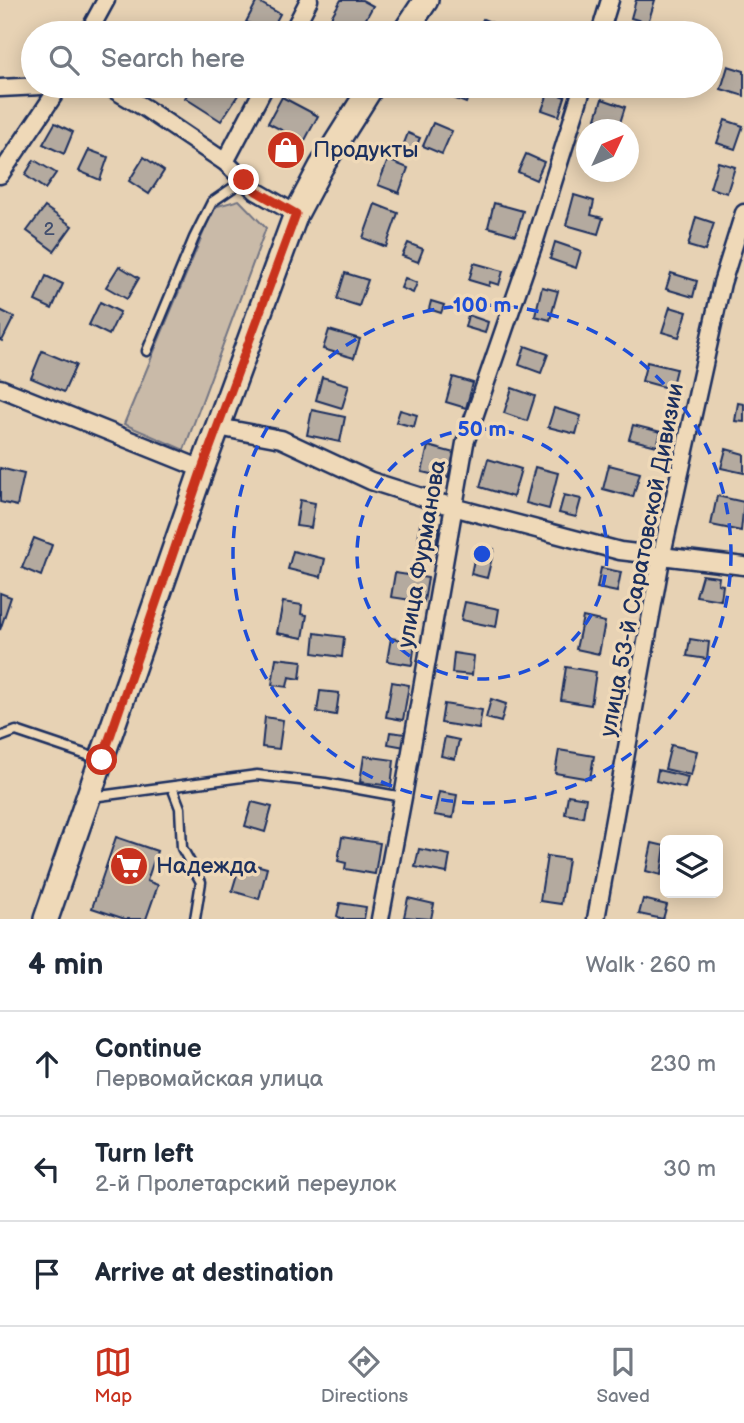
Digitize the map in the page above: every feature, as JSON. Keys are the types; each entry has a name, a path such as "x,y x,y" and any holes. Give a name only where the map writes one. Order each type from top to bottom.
{"main road":[{"path":"412,21 426,0"},
{"path":"46,919 202,469 296,214 321,167 364,98"}],"street":[{"path":"95,21 106,0"},
{"path":"298,21 309,0"},
{"path":"604,21 610,0"},
{"path":"0,88 21,87"},
{"path":"0,175 52,98"},
{"path":"128,98 225,162 256,191 296,214"},
{"path":"225,162 259,98"},
{"name":"улица Фурманова","path":"380,919 465,443 534,243 579,98"},
{"name":"улица 53-й Саратовской Дивизии","path":"596,919 662,554 722,283 744,214"},
{"path":"0,388 202,469"},
{"path":"218,427 281,439 371,481 453,507 620,551 744,566"}],"lane":[{"path":"146,351 212,202 244,180"},
{"path":"0,737 16,730 102,760"},
{"path":"89,797 257,775 325,783 403,797"},
{"path":"172,787 180,808 182,848 201,882 195,919"}],"shaded area":[{"path":"239,200 266,228 184,450 124,424 214,207"}],"building":[{"path":"341,0 362,0 373,6 365,21 329,21"},
{"path":"636,0 655,0 649,21 631,18"},
{"path":"257,1 280,14 276,21 247,21"},
{"path":"728,66 744,71 744,96 723,90"},
{"path":"185,98 236,98 221,121"},
{"path":"281,98 318,116 304,142 268,123"},
{"path":"453,98 468,98 466,103"},
{"path":"546,98 565,98 559,116 542,110"},
{"path":"602,99 625,107 621,119 596,118"},
{"path":"725,120 743,126 735,149 717,143"},
{"path":"55,123 73,132 64,154 43,144"},
{"path":"433,123 452,131 442,154 423,146"},
{"path":"408,133 420,138 414,151 403,146"},
{"name":"Продукты","path":"284,136 298,142 288,164 274,158"},
{"path":"89,150 108,157 100,180 79,171"},
{"path":"526,154 544,162 536,180 518,172"},
{"path":"144,157 164,171 149,194 129,181"},
{"path":"34,160 56,173 45,189 25,175"},
{"path":"388,160 408,168 399,193 378,185"},
{"path":"718,162 735,167 727,193 710,188"},
{"path":"574,195 594,201 591,215 603,218 598,234 566,225"},
{"path":"494,203 523,211 516,235 488,227"},
{"path":"375,204 398,213 386,247 363,238"},
{"path":"45,207 72,226 54,251 27,231"},
{"path":"696,217 714,223 705,251 688,246"},
{"path":"555,242 581,251 576,268 550,259"},
{"path":"408,243 423,249 418,262 402,256"},
{"path":"474,263 503,271 499,285 490,282 489,286 469,280"},
{"path":"119,266 139,278 127,299 106,287"},
{"path":"345,273 368,280 359,306 337,299"},
{"path":"671,273 697,281 693,297 666,289"},
{"path":"46,276 63,284 52,309 35,301"},
{"path":"405,278 417,283 413,293 401,288"},
{"path":"542,287 558,291 550,320 535,316"},
{"path":"431,301 444,305 441,313 429,309"},
{"path":"100,302 120,312 109,335 89,325"},
{"path":"670,307 687,312 679,337 662,332"},
{"path":"0,310 14,317 2,341 0,340"},
{"path":"468,315 488,322 485,333 465,327"},
{"path":"329,330 360,339 354,358 323,349"},
{"path":"525,346 548,354 541,373 519,365"},
{"path":"42,351 76,365 64,392 31,378"},
{"path":"647,362 676,369 671,389 642,381"},
{"path":"322,377 349,385 342,408 316,400"},
{"path":"453,377 473,383 466,408 446,402"},
{"path":"512,388 535,396 527,421 504,413"},
{"path":"738,403 744,404 744,422 735,421"},
{"path":"554,408 581,416 576,434 548,427"},
{"path":"312,410 345,417 340,442 307,435"},
{"path":"400,410 417,415 414,427 396,422"},
{"path":"633,425 661,432 657,446 629,439"},
{"path":"428,446 454,453 448,478 422,472"},
{"path":"726,449 744,454 744,473 721,468"},
{"path":"488,459 521,469 513,497 480,487"},
{"path":"609,465 640,473 633,497 603,489"},
{"path":"535,467 558,473 549,509 526,503"},
{"path":"0,468 24,474 17,506 0,502"},
{"path":"564,495 581,499 576,517 559,513"},
{"path":"717,496 744,502 741,531 711,525"},
{"path":"300,500 315,503 311,528 296,526"},
{"path":"420,524 439,527 436,545 418,542"},
{"path":"34,538 52,545 41,576 22,568"},
{"path":"477,545 494,549 487,578 471,574"},
{"path":"293,551 325,559 321,577 288,569"},
{"path":"601,568 621,572 617,592 597,588"},
{"path":"395,573 428,578 424,602 391,597"},
{"path":"702,575 719,577 718,584 723,585 721,600 696,596"},
{"path":"0,593 11,597 0,630"},
{"path":"283,602 302,605 301,614 307,615 303,638 277,633"},
{"path":"465,602 499,609 496,627 461,620"},
{"path":"583,617 605,622 599,654 576,649"},
{"path":"315,633 344,637 342,657 313,653"},
{"path":"391,638 415,642 412,665 387,661"},
{"path":"690,639 709,642 707,659 687,656"},
{"path":"454,653 474,656 472,675 452,673"},
{"path":"276,658 302,661 300,679 289,677 287,687 272,685"},
{"path":"566,667 596,672 591,705 561,700"},
{"path":"392,682 409,685 403,720 386,717"},
{"path":"320,691 339,693 336,715 317,712"},
{"path":"491,699 506,704 501,722 486,718"},
{"path":"444,704 482,710 479,729 441,723"},
{"path":"265,717 283,720 279,749 262,747"},
{"path":"390,732 406,734 405,747 388,744"},
{"path":"445,737 459,740 455,759 441,756"},
{"path":"671,745 697,751 691,775 665,769"},
{"path":"559,750 594,756 590,779 555,773"},
{"path":"364,756 394,760 391,786 360,782"},
{"path":"658,770 688,777 685,788 656,781"},
{"path":"439,792 457,795 453,818 434,815"},
{"path":"568,795 586,798 583,817 565,814"},
{"path":"252,802 272,807 265,832 245,826"},
{"name":"Надежда","path":"116,837 157,851 147,881 158,885 146,919 125,919 92,908"},
{"path":"342,837 380,843 375,874 345,869 346,863 338,861"},
{"path":"652,843 660,845 660,875 646,871"},
{"path":"419,849 450,855 447,873 415,867"},
{"path":"547,856 568,859 561,904 540,901"},
{"path":"241,861 267,868 259,899 232,891"},
{"path":"408,898 434,904 431,919 404,917"},
{"path":"643,899 667,905 663,919 639,914"},
{"path":"340,903 366,907 364,919 342,919 337,916"}],"place":[{"name":"Продукты","path":"286,150"},
{"name":"Надежда","path":"129,866"}],"route":[{"path":"102,760 202,469 296,214 256,191 244,180"}]}
